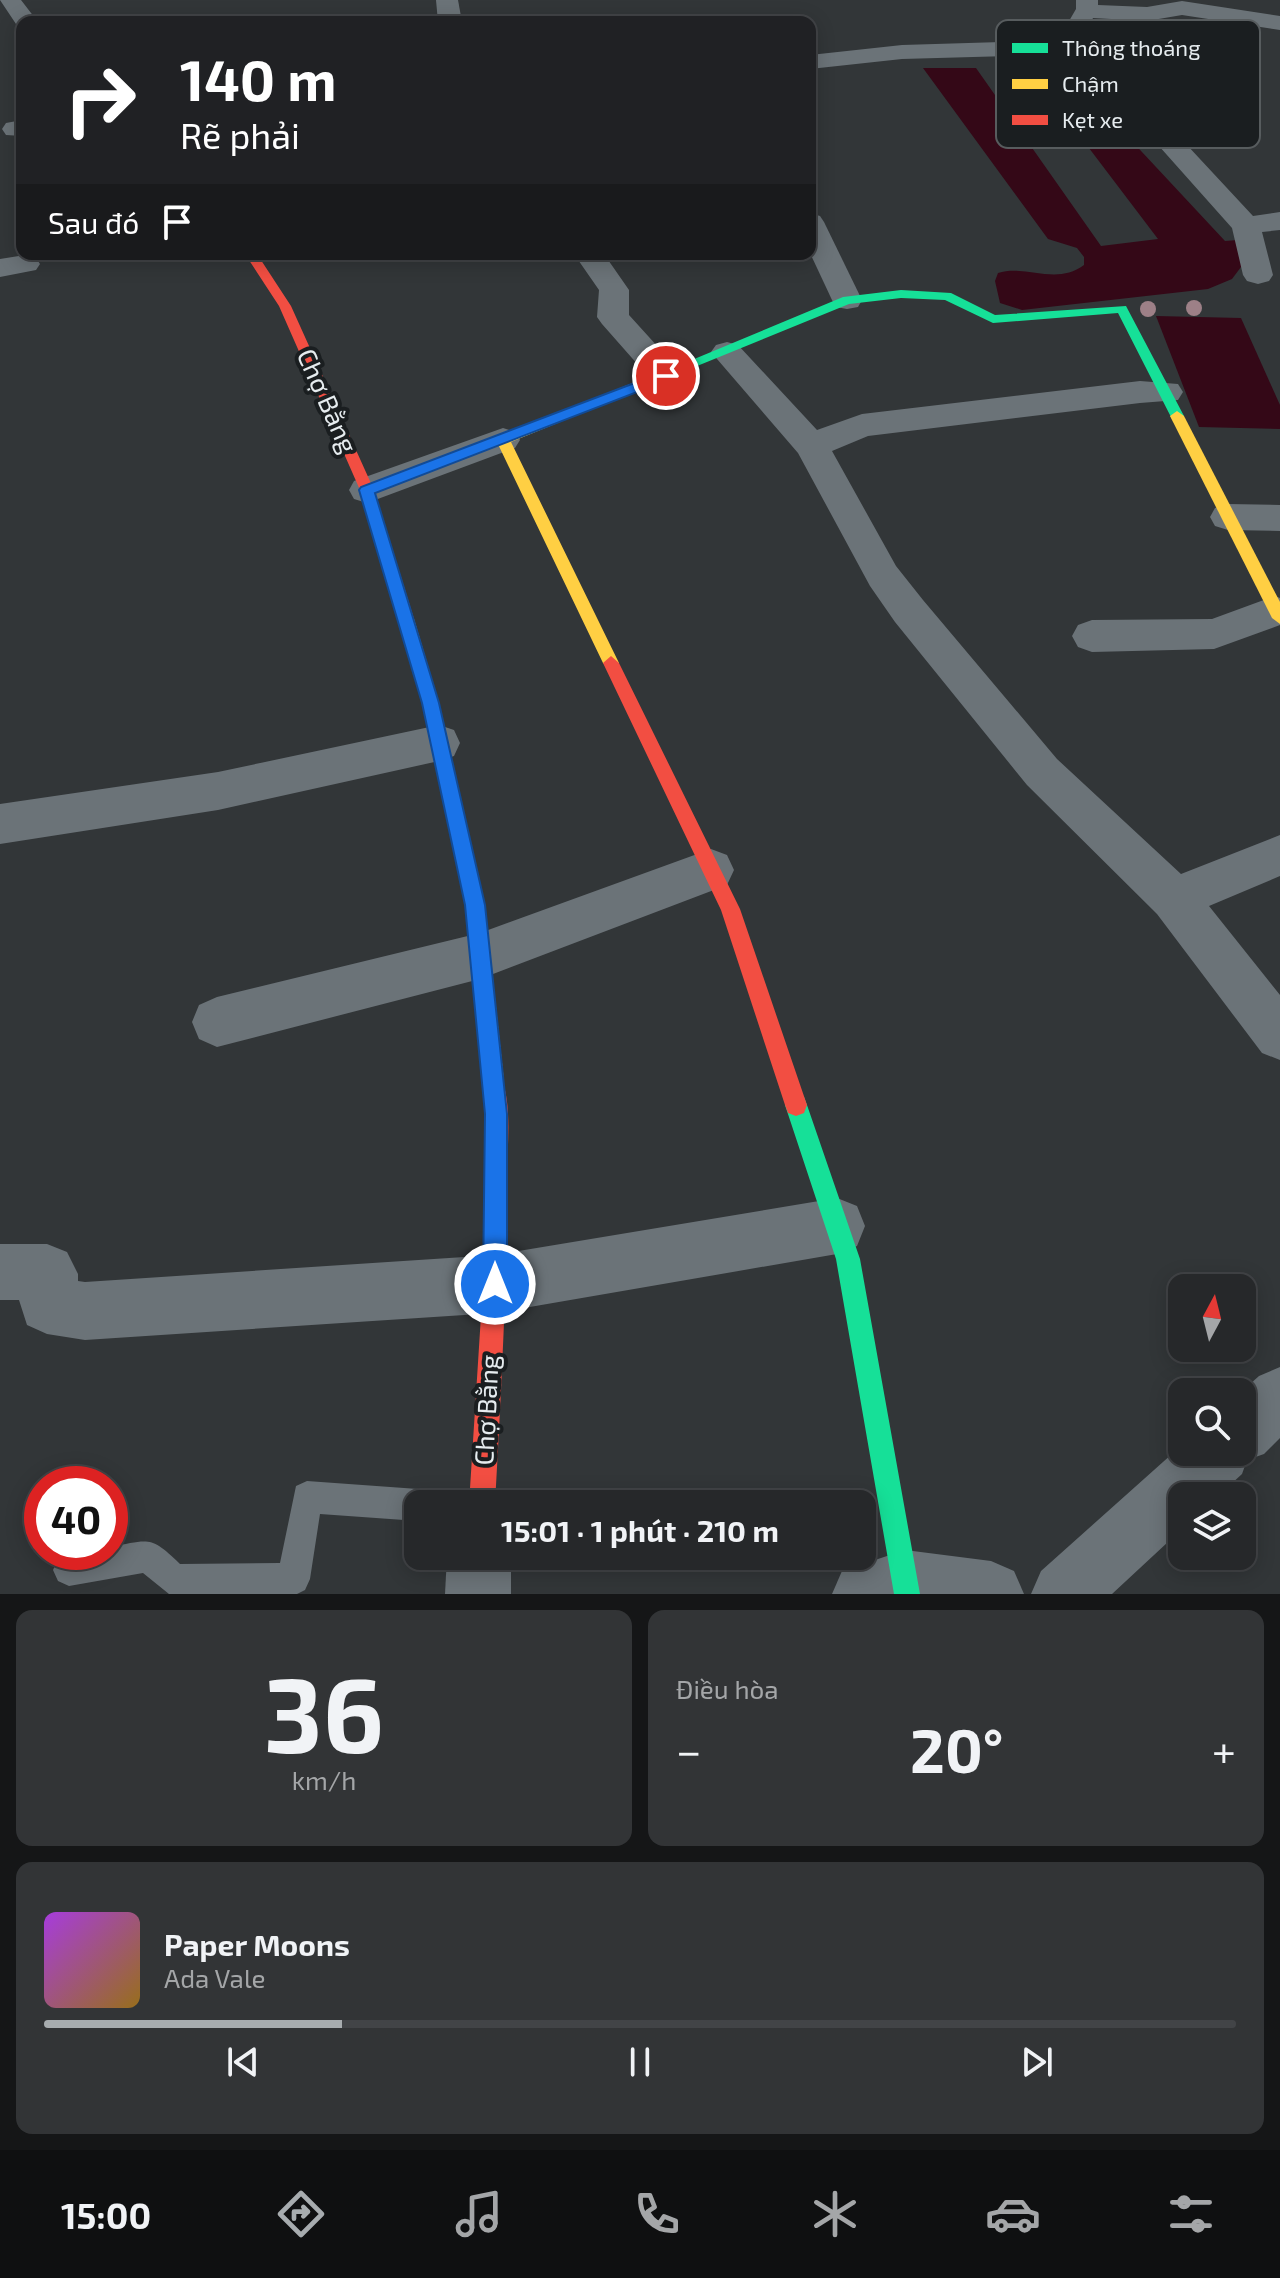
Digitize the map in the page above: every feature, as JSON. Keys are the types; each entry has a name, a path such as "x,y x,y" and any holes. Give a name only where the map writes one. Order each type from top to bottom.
{"street":[{"path":"1087,6 1147,14 1182,8 1280,23"},
{"path":"816,61 902,52 996,49"},
{"path":"1175,148 1246,226 1258,275"},
{"path":"1246,226 1280,221"},
{"path":"816,235 847,300"},
{"name":"Chợ Bằng","path":"255,260 285,306 367,490 431,703 475,905 496,1114 495,1284 483,1490"},
{"path":"593,260 614,290 613,317 666,376"},
{"path":"367,490 727,352 847,300 901,294 947,296 993,319 1122,309 1274,601 1214,634 1092,636"},
{"path":"727,352 812,446 883,576 909,611 1042,772 1174,899 1280,1035"},
{"path":"812,446 862,425 1140,392 1166,392"},
{"path":"503,440 730,909 848,1259 892,1590 991,1594"},
{"path":"1228,517 1280,518"},
{"path":"0,824 218,791 439,743"},
{"path":"1174,899 1280,855"},
{"path":"217,1022 480,956 711,870"},
{"path":"0,1272 47,1272 50,1274 47,1305 85,1311 495,1284 837,1226"},
{"path":"1256,1419 1280,1397"},
{"path":"1064,1594 1205,1466"},
{"path":"478,1594 479,1570"}],"lane":[{"path":"128,1560 149,1556 174,1580 294,1579 307,1497 404,1504"}],"shaded area":[{"path":"923,68 976,68 996,96 996,148 1032,148 1101,246 1158,239 1089,148 1138,148 1225,241 1238,240 1244,263 1232,279 1208,289 1022,310 1000,303 995,281 998,273 1063,274 1084,265 1084,257 1077,248 1048,239"},
{"path":"1156,316 1241,318 1280,405 1280,429 1199,427"}],"traffic: fast":[{"path":"670,372 847,300 901,294 947,296 993,319 1122,309 1177,416"},
{"path":"796,1105 848,1259 907,1594"}],"traffic: slow":[{"path":"611,663 503,440 670,372"},
{"path":"1177,416 1280,618"},
{"path":"406,619 431,703 475,905 493,1081"}],"traffic: jam":[{"path":"255,260 285,306 367,490 406,619"},
{"path":"611,663 730,909 796,1105"},
{"path":"483,1490 495,1284 496,1114 493,1081"}],"route":[{"path":"495,1284 496,1114 475,905 431,703 367,490 666,376"}]}
